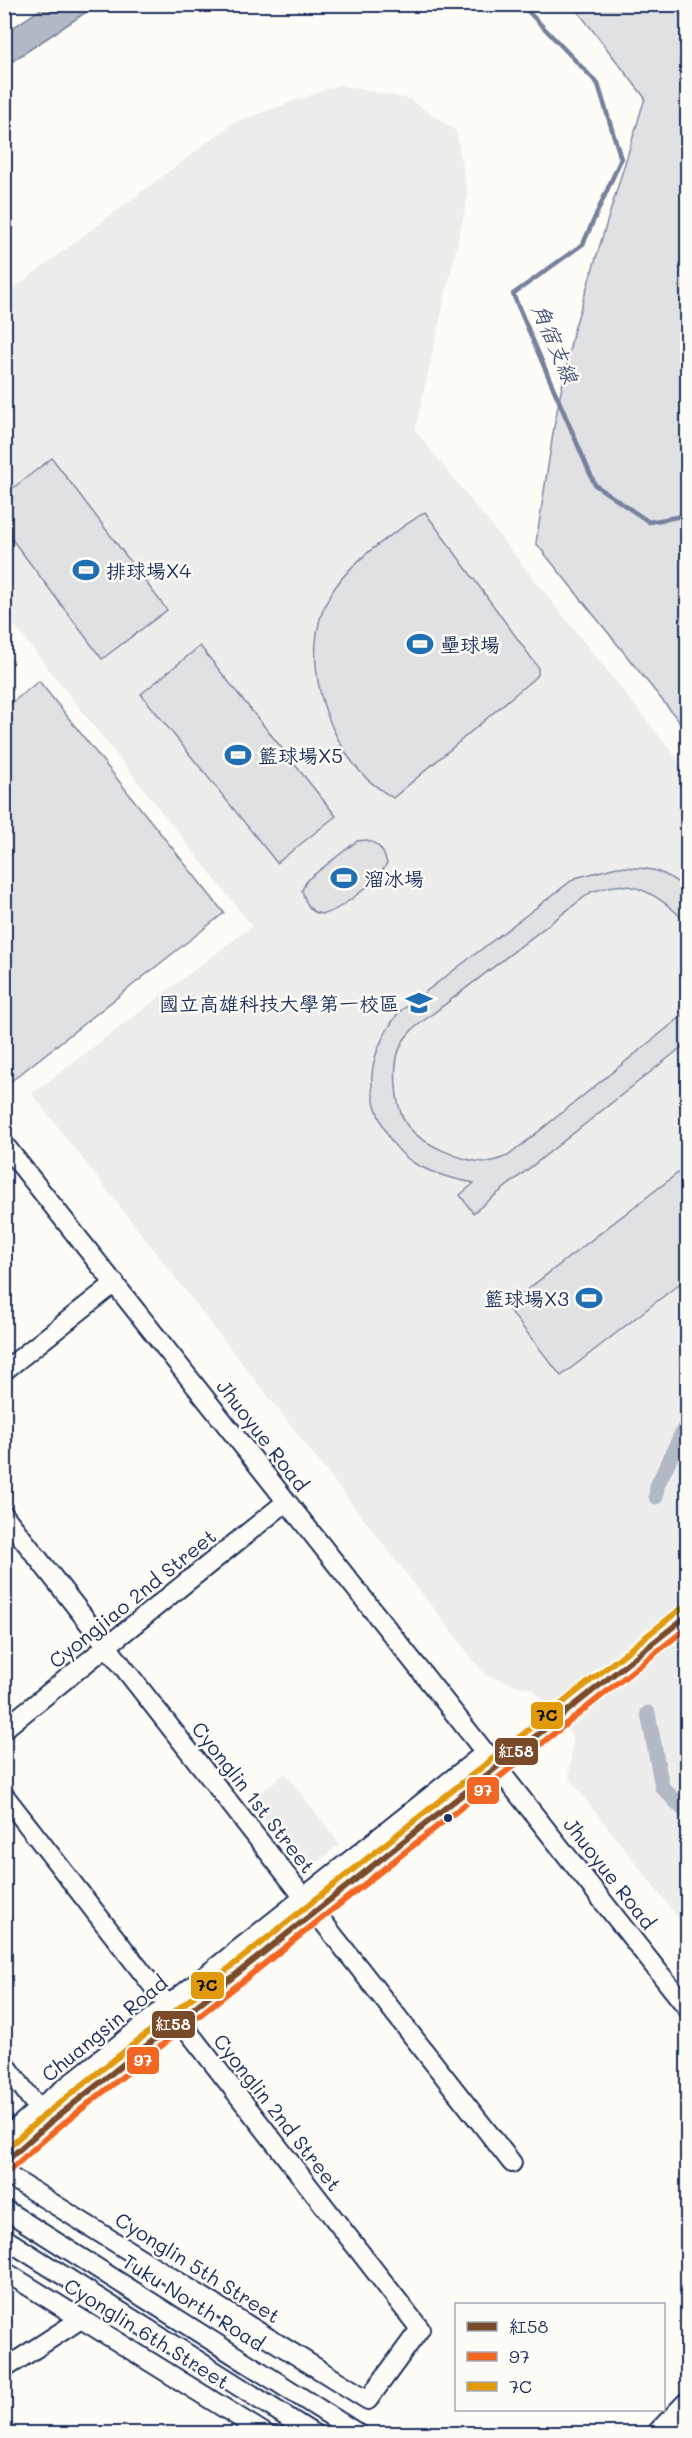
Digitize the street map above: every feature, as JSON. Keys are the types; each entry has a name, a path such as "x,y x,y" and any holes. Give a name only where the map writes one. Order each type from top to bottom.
{"highway":[{"path":"661,2433 687,2406"}],"street":[{"name":"Jhuoyue Road","path":"4,1144 492,1759 687,2009"},
{"path":"4,1371 115,1283"},
{"name":"Cyongjiao 2nd Street","path":"4,1729 286,1502"},
{"name":"Cyonglin 1st Street","path":"4,1515 512,2163"},
{"name":"Chuangsin Road","path":"4,2139 43,2117 492,1759"},
{"name":"Cyonglin 2nd Street","path":"4,1796 420,2330 368,2400"},
{"path":"4,2062 43,2117"},
{"name":"Chuangsin Road","path":"4,2163 43,2117"},
{"name":"Cyonglin 5th Street","path":"4,2173 368,2400"},
{"name":"Tuku North Road","path":"4,2210 359,2433"},
{"path":"4,2238 314,2433"},
{"name":"Cyonglin 6th Street","path":"4,2271 266,2433"},
{"path":"4,2369 81,2319"}],"shaded area":[{"path":"47,5 97,5 5,66 5,33"},
{"path":"573,5 687,5 687,731 536,543 555,421 573,333 645,98"},
{"name":"國立高雄科技大學第一校區","path":"339,85 409,99 456,131 468,196 415,430 687,771 687,1929 569,1778 573,1738 534,1690 486,1676 32,1094 252,926 5,614 5,295 233,123"},
{"name":"排球場X4","path":"52,458 167,610 102,659 5,530 5,494"},
{"name":"壘球場","path":"425,512 538,667 538,675 393,798 364,776 350,759 338,738 320,693 316,669 316,645 319,622 327,601 345,574 370,551"},
{"name":"籃球場X5","path":"200,646 336,816 277,863 141,694"},
{"path":"39,681 224,913 5,1086 5,708"},
{"name":"溜冰場","path":"367,840 378,846 384,855 387,863 380,874 338,908 323,914 311,909 302,890 307,880 357,841"},
{"path":"617,867 662,873 687,890 687,924 673,909 645,891 615,886 591,892 413,1029 407,1036 396,1062 397,1097 403,1117 413,1132 443,1151 466,1159 494,1161 508,1156 687,1012 687,1043 473,1213 460,1195 474,1183 438,1174 417,1165 402,1153 387,1134 373,1097 372,1082 376,1054 389,1026 399,1012 575,878"},
{"name":"籃球場X3","path":"687,1166 687,1278 561,1376 506,1306"},
{"path":"285,1773 340,1844 305,1872 249,1802"}],"waterway":[{"name":"角宿支線","path":"521,4 598,84 621,159 583,244 513,294 595,485 649,522 688,515"},
{"name":"角宿支線","path":"656,1497 657,1486 688,1420"},
{"name":"角宿支線","path":"648,1713 662,1787 688,1814"}],"transit line":[{"name":"7C","path":"4,2151 42,2117 682,1608"},
{"name":"紅58","path":"4,2163 48,2124 688,1615"},
{"name":"97","path":"10,2170 54,2131 688,1627"}],"place":[{"name":"排球場X4","path":"86,570"},
{"name":"壘球場","path":"420,644"},
{"name":"籃球場X5","path":"238,755"},
{"name":"溜冰場","path":"344,878"},
{"name":"國立高雄科技大學第一校區","path":"419,1003"},
{"name":"籃球場X3","path":"589,1298"}]}
